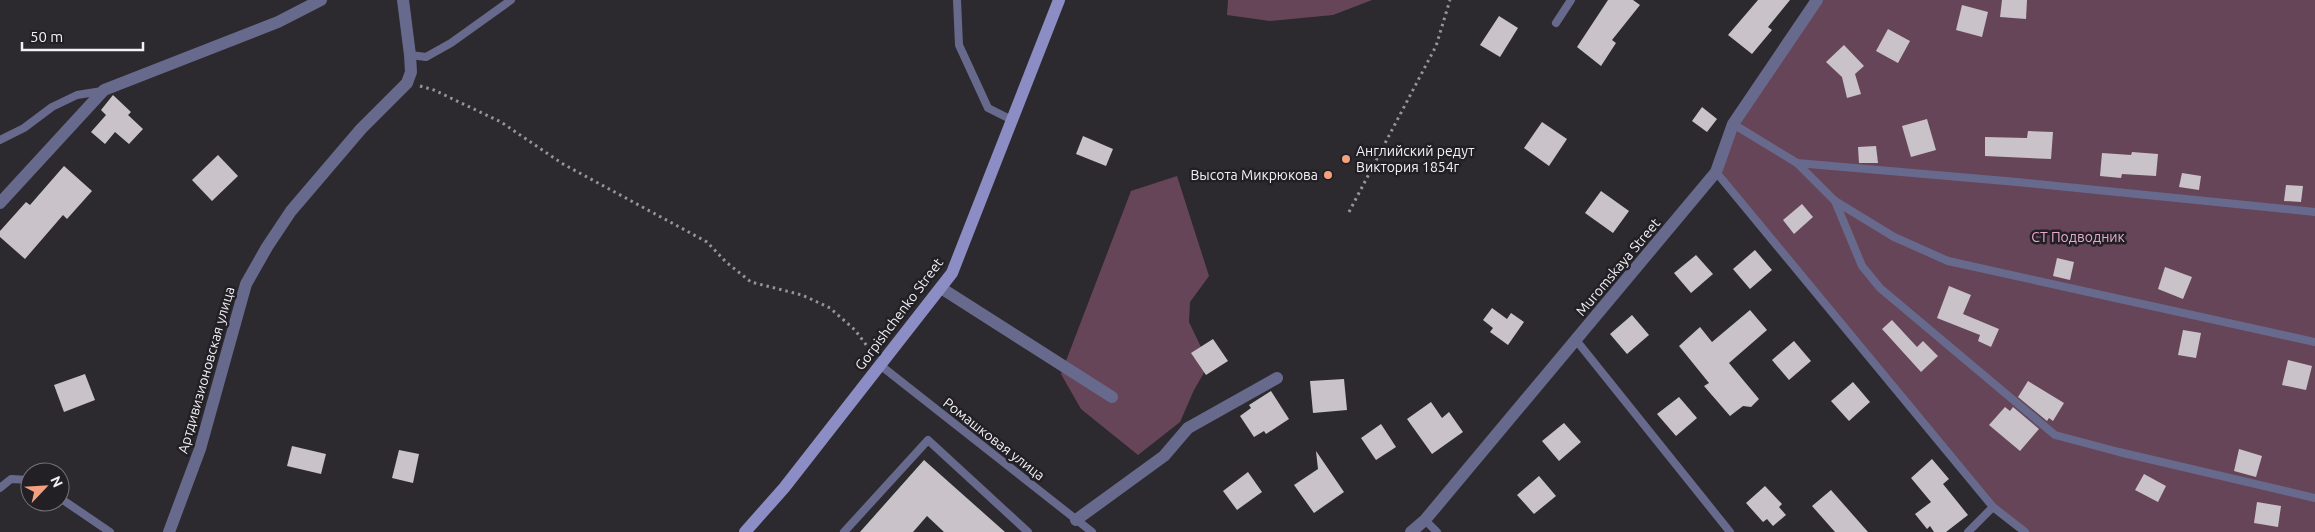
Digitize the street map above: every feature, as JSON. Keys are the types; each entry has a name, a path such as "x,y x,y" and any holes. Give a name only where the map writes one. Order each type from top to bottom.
{"main road":[{"name":"Gorpishchenko Street","path":"745,532 784,488 952,273 1059,0"}],"street":[{"path":"0,203 104,90 278,22 321,0"},
{"path":"403,0 411,72 407,83"},
{"name":"Muromskaya Street","path":"1411,532 1425,520 1716,172 1733,124 1817,0"},
{"name":"Артдивизионовская улица","path":"169,532 200,449 246,284 267,247 291,211 361,129 407,83"},
{"path":"941,288 1112,396"},
{"path":"1076,520 1164,456 1188,428 1277,378"}],"lane":[{"path":"410,55 426,57 452,43 511,0"},
{"path":"957,0 959,45 988,108 1012,120"},
{"path":"1556,22 1571,0"},
{"path":"0,140 24,128 52,107 77,95 104,90"},
{"path":"1733,124 1797,163 1835,202 1894,237 1948,261 2315,342"},
{"path":"1797,163 2017,182 2315,212"},
{"path":"1716,172 1993,507 2025,532"},
{"path":"1835,202 1862,266 1880,288 2055,435 2315,498"},
{"path":"1576,340 1730,532"},
{"name":"Ромашковая улица","path":"880,365 1092,532"},
{"path":"844,532 928,440 1028,532"},
{"path":"0,488 11,479 20,479"},
{"path":"70,505 110,532"},
{"path":"1968,532 1993,507"},
{"path":"1425,520 1437,532"}],"path":[{"path":"1349,212 1436,46 1450,0"},
{"path":"407,83 434,90 501,122 563,164 707,242 726,262 751,282 802,295 830,308 855,330 880,365"}],"green space":[{"path":"1228,0 1372,0 1333,15 1270,21 1227,15"},
{"name":"СТ Подводник","path":"1817,0 2315,0 2315,532 2025,532 1993,507 1716,172 1740,113"},
{"path":"1177,176 1209,276 1190,302 1189,322 1209,364 1194,390 1180,422 1138,455 1081,409 1061,374 1131,191"}],"building":[{"path":"1608,0 1633,0 1640,5 1612,40 1616,43 1601,66 1577,47"},
{"path":"1758,0 1790,0 1768,27 1772,30 1752,54 1728,35"},
{"path":"2002,0 2027,0 2026,19 2000,17"},
{"path":"1962,5 1988,12 1982,37 1956,30"},
{"path":"1499,16 1518,28 1500,57 1480,45"},
{"path":"1888,29 1910,41 1898,63 1876,51"},
{"path":"1844,45 1864,66 1855,74 1861,94 1847,98 1842,77 1826,62"},
{"path":"113,95 131,112 128,115 143,129 129,144 115,132 105,144 91,132 106,115 101,110"},
{"path":"1702,107 1717,119 1707,132 1692,121"},
{"path":"1927,119 1936,150 1911,157 1902,126"},
{"path":"1542,122 1567,139 1549,166 1524,148"},
{"path":"2028,131 2053,132 2051,159 1985,156 1985,137 2027,138"},
{"path":"1083,136 1113,149 1106,166 1076,154"},
{"path":"1876,146 1878,163 1859,163 1858,147"},
{"path":"2132,152 2158,154 2156,176 2122,174 2121,178 2100,176 2102,153 2131,155"},
{"path":"218,155 238,176 212,201 192,180"},
{"path":"64,166 92,191 67,219 63,215 25,259 0,237 0,231 26,202 30,205"},
{"path":"2182,173 2201,176 2199,190 2179,187"},
{"path":"2286,185 2303,186 2301,202 2284,201"},
{"path":"1601,191 1629,211 1613,233 1585,213"},
{"path":"1802,204 1813,217 1794,234 1783,220"},
{"path":"1755,250 1772,270 1750,289 1733,269"},
{"path":"1696,255 1713,274 1691,293 1674,273"},
{"path":"2057,258 2074,262 2070,280 2053,276"},
{"path":"2165,267 2192,277 2183,299 2158,289"},
{"path":"1949,286 1971,295 1963,314 1999,329 1991,347 1978,341 1980,335 1937,318"},
{"path":"1492,308 1507,319 1511,313 1524,322 1508,345 1490,332 1493,328 1483,320"},
{"path":"1750,310 1767,330 1729,363 1759,399 1751,407 1743,406 1730,416 1704,386 1709,383 1679,346 1700,327 1712,342"},
{"path":"1632,315 1649,335 1627,354 1610,334"},
{"path":"1892,320 1917,347 1923,341 1938,356 1921,372 1882,329"},
{"path":"2183,330 2201,333 2196,358 2178,355"},
{"path":"1213,339 1228,361 1206,375 1191,353"},
{"path":"1794,341 1811,361 1789,380 1772,360"},
{"path":"2288,360 2312,366 2306,390 2282,385"},
{"path":"85,374 95,400 64,412 54,385"},
{"path":"1344,379 1347,410 1313,413 1310,381"},
{"path":"2028,381 2064,403 2053,421 2049,418 2047,421 2018,397"},
{"path":"1853,382 1870,402 1849,421 1831,401"},
{"path":"1271,391 1289,419 1266,434 1264,431 1254,437 1240,416 1251,408 1249,405"},
{"path":"1679,397 1697,418 1676,436 1657,414"},
{"path":"1431,402 1442,418 1449,412 1463,432 1432,454 1407,419"},
{"path":"2005,407 2010,411 2013,407 2039,429 2020,451 1989,425"},
{"path":"1564,423 1581,442 1559,461 1542,441"},
{"path":"1381,424 1396,447 1376,460 1361,438"},
{"path":"292,446 326,454 321,474 287,466"},
{"path":"2239,449 2262,456 2256,477 2234,471"},
{"path":"399,450 419,454 413,483 392,478"},
{"path":"1316,451 1344,492 1314,513 1294,485 1318,469"},
{"path":"1932,459 1949,479 1943,484 1968,515 1946,532 1934,532 1930,526 1927,529 1915,514 1931,502 1911,478"},
{"path":"924,460 1005,532 944,532 927,516 913,532 860,532"},
{"path":"1248,472 1262,492 1237,510 1223,491"},
{"path":"2144,474 2166,486 2158,502 2135,490"},
{"path":"1539,476 1556,496 1534,514 1517,495"},
{"path":"1765,486 1782,504 1779,507 1786,515 1773,526 1767,519 1763,522 1746,503"},
{"path":"1831,490 1868,532 1835,532 1812,506"},
{"path":"2257,502 2281,506 2278,527 2254,523"}],"place":[{"name":"Английский редут Виктория 1854г","path":"1346,159"},
{"name":"Высота Микрюкова","path":"1328,175"}]}
